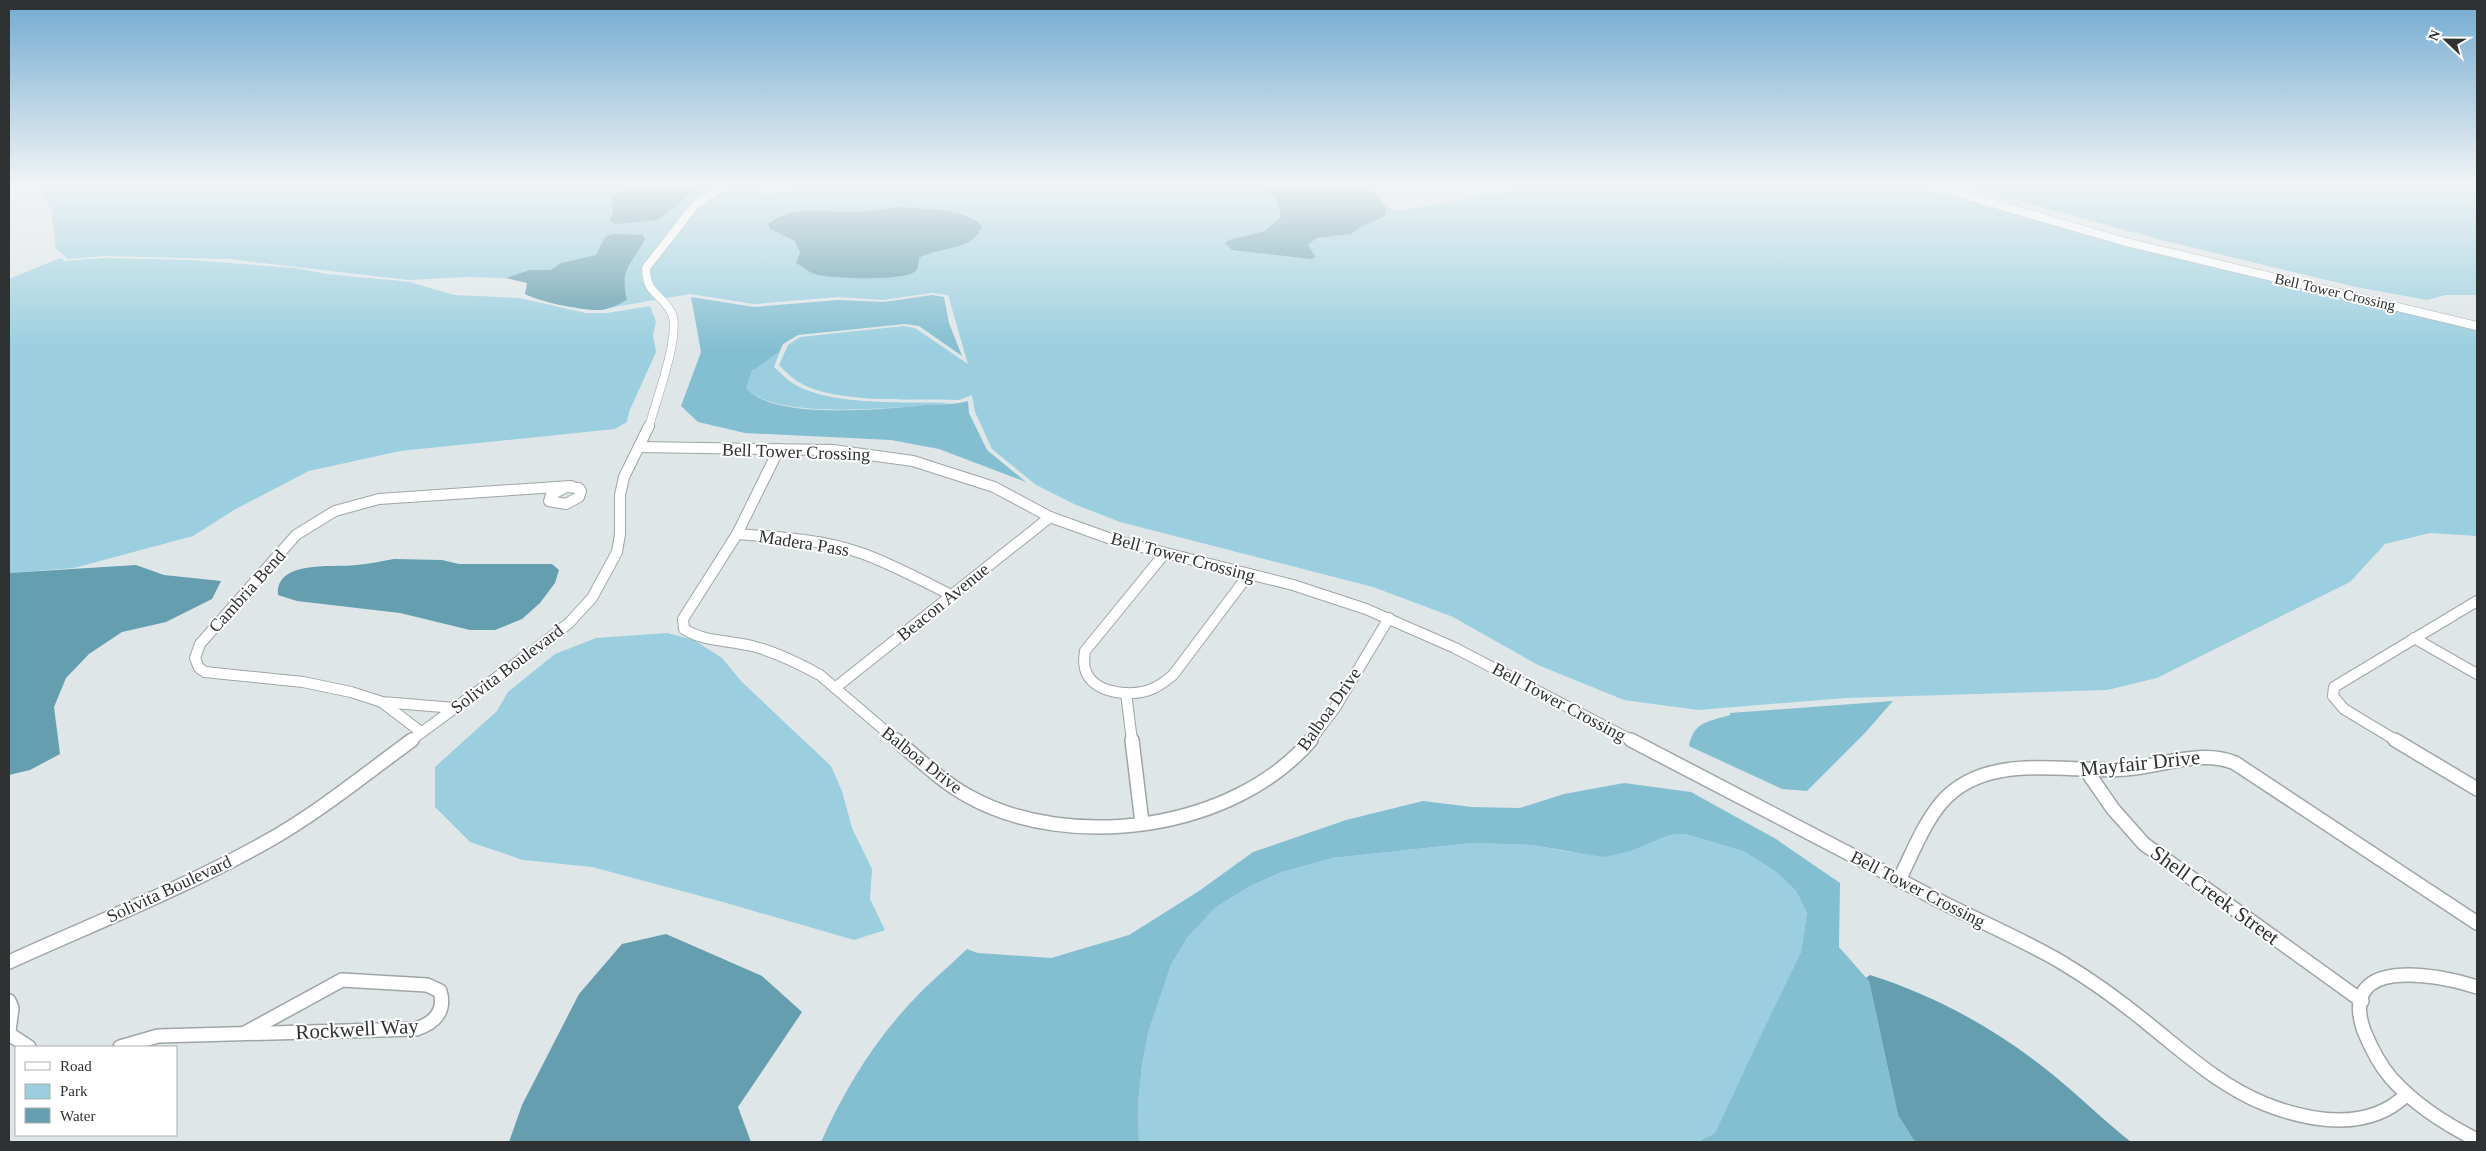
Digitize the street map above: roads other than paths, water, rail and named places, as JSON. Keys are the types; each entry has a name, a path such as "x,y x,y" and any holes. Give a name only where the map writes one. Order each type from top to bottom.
{"street":[{"name":"Solivita Boulevard","path":"9,962 223,865 301,821 568,623 592,598 617,552 620,534 620,495 624,477 647,433 674,330 674,321 667,304 649,287 646,280 646,268 667,240"},
{"name":"Bell Tower Crossing","path":"2121,240 2161,251 2477,326"},
{"name":"Bell Tower Crossing","path":"640,447 833,450 913,461 994,487 1050,516 1114,540 1320,593 1389,618 1456,648 1898,880 2026,942 2071,968 2117,999 2204,1070 2228,1086 2267,1106 2293,1114 2345,1120 2368,1118 2386,1111 2407,1094"},
{"name":"Balboa Drive","path":"779,449 737,534 683,619 684,629 694,635 728,640 777,654 820,675 947,784 971,798 999,810 1047,822 1081,826 1142,823 1188,815 1223,803 1256,786 1284,767 1316,734 1389,618"},
{"name":"Cambria Bend","path":"455,708 382,702 323,685 205,672 199,668 194,658 200,644 296,535 310,524 329,514 355,503 379,499 571,486"},
{"name":"Beacon Avenue","path":"835,688 1050,516"},
{"name":"Madera Pass","path":"737,534 800,539 841,547 879,560 951,595"},
{"path":"1165,553 1092,641 1084,656 1084,667 1093,682 1104,689 1126,693 1157,687 1173,675 1249,574"},
{"path":"2477,601 2334,687 2333,697 2344,709 2477,789"},
{"path":"2414,638 2477,674"},
{"path":"1126,693 1142,823"},
{"path":"382,702 420,732"},
{"name":"Mayfair Drive","path":"1898,880 1934,814 1949,795 1984,776 2013,770 2135,768 2206,756 2225,759 2235,763 2477,923"},
{"name":"Shell Creek Street","path":"2086,770 2112,811 2126,828 2144,844 2362,1001"},
{"path":"2477,987 2432,974 2400,973 2377,980 2368,988 2362,1001 2360,1020 2370,1048 2380,1064 2407,1094 2435,1116 2477,1140"},
{"name":"Rockwell Way","path":"123,1046 158,1036 416,1029 429,1026 441,1011 444,1000 440,991 426,985 342,980 245,1033"},
{"path":"9,1002 12,1008 9,1033 28,1046"}],"water":[{"path":"604,240 645,240 626,273 625,289 627,300 601,310 551,303 525,294 527,283 506,278 530,270 551,270 561,263 596,255"},
{"path":"792,240 971,240 919,258 918,268 914,272 907,275 882,278 823,276 810,272 796,263 800,253 795,241"},
{"path":"1230,240 1314,240 1308,245 1316,257 1311,259 1232,250 1225,243"},
{"path":"394,559 442,560 459,564 552,564 559,570 555,583 540,603 522,619 495,630 470,630 400,613 297,601 278,595 280,583 286,576 296,570 321,566 361,565"},
{"path":"136,565 164,575 221,581 212,599 166,622 122,632 89,654 66,678 54,707 60,754 30,770 9,775 9,573"},
{"path":"666,934 762,976 802,1012 738,1107 751,1142 509,1142 522,1105 579,994 622,944"},
{"path":"1870,975 1917,992 1963,1014 2006,1040 2047,1070 2131,1142 1915,1142 1898,1115 1869,981 1866,978"}]}
